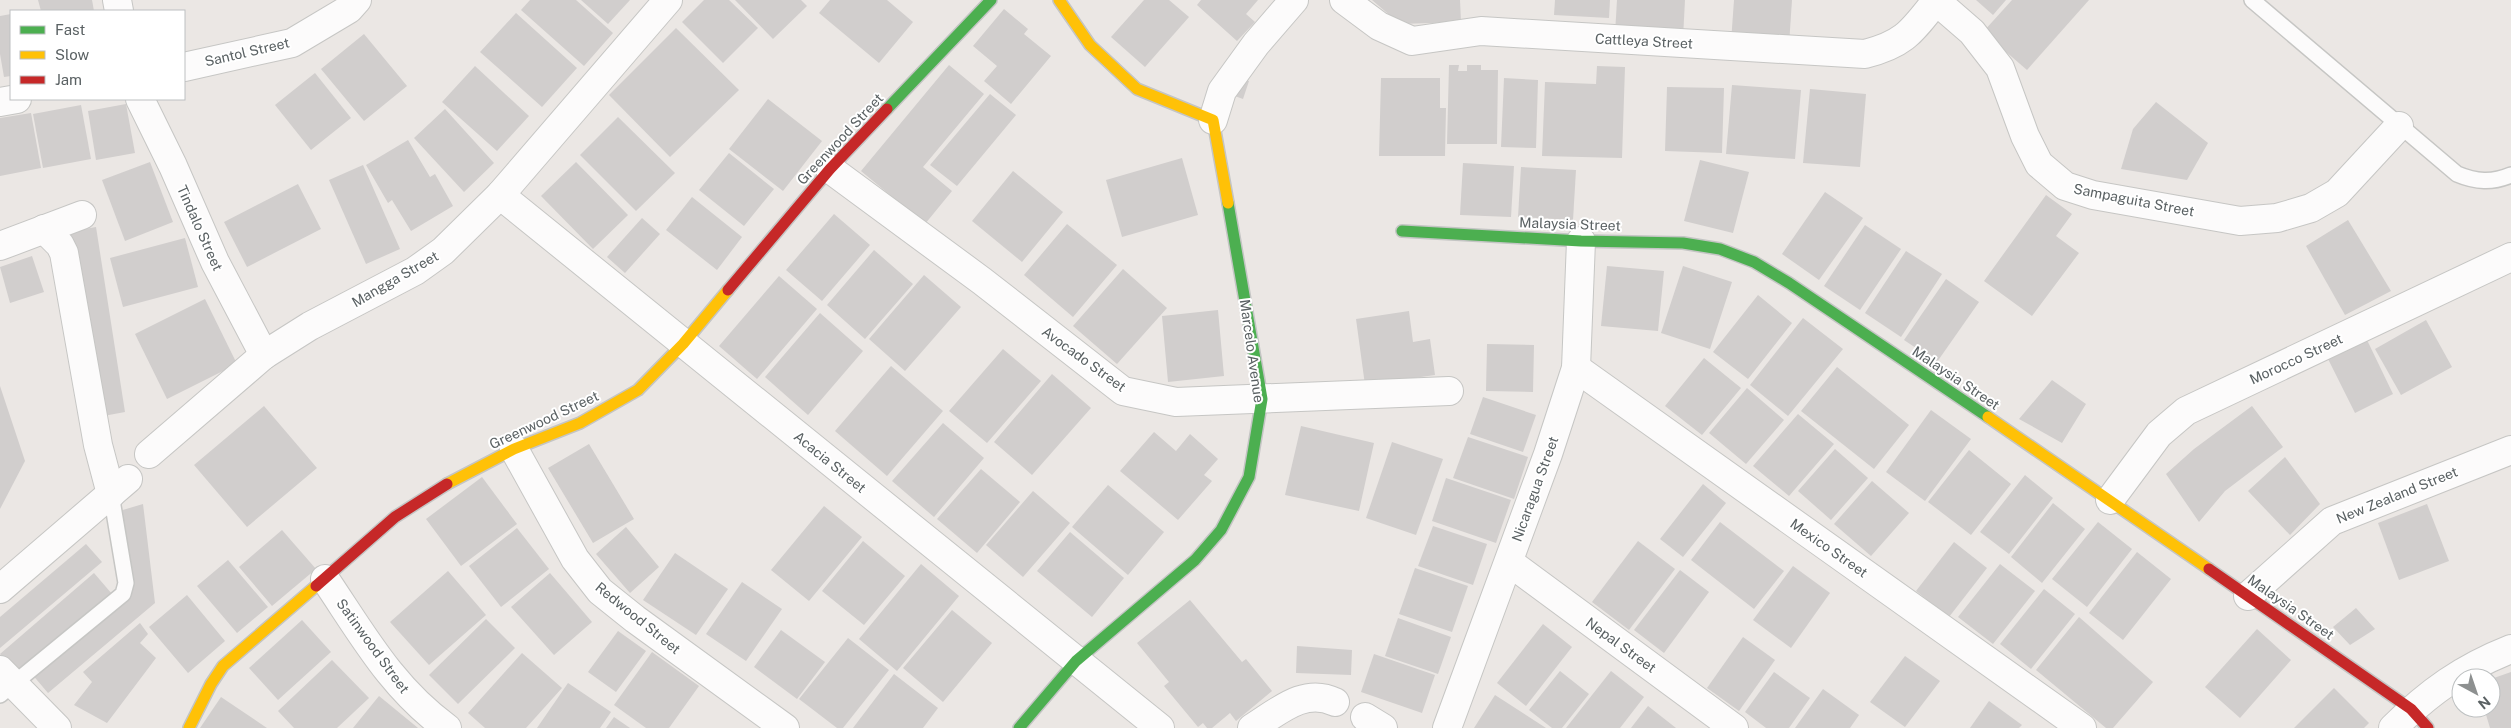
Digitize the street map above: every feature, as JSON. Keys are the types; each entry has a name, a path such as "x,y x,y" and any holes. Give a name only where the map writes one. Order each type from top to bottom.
{"street":[{"name":"Santol Street","path":"185,67 292,44 348,9 357,0"},
{"name":"Mangga Street","path":"149,454 264,355 310,326 415,271 436,256 500,195 668,0"},
{"name":"Greenwood Street","path":"189,728 211,684 223,666 395,517 454,480 514,449 580,423 638,390 683,344 830,169 991,0"},
{"path":"1059,0 1090,44 1137,89 1213,120"},
{"name":"Marcelo Avenue","path":"1020,728 1076,661 1195,560 1221,530 1249,477 1262,400 1213,120 1222,91 1256,44 1294,0"},
{"name":"Cattleya Street","path":"1344,0 1379,26 1412,41 1481,31 1866,54 1888,48 1910,35 1936,0"},
{"name":"Sampaguita Street","path":"1936,0 1972,32 2000,68 2025,136 2039,164 2065,186 2093,194 2240,221 2276,218 2311,208 2337,192 2399,126"},
{"name":"Tindalo Street","path":"140,100 173,166 215,262 264,355"},
{"name":"Avocado Street","path":"830,169 982,281 1123,391 1176,402 1262,400 1449,390"},
{"name":"Acacia Street","path":"500,195 1160,728"},
{"path":"0,246 82,215"},
{"path":"0,589 120,487 94,426 64,253 60,245 44,229"},
{"name":"Malaysia Street","path":"1402,231 1581,241 1683,243 1720,249 1754,262 1789,283 2110,500 2248,596 2411,722"},
{"name":"Nicaragua Street","path":"1447,728 1548,454 1576,368 1581,241"},
{"name":"Morocco Street","path":"2110,500 2159,434 2186,411 2511,257"},
{"name":"Mexico Street","path":"1576,368 2082,728"},
{"name":"Redwood Street","path":"514,449 574,559 600,591 635,620 785,728"},
{"name":"New Zealand Street","path":"2248,596 2332,521 2511,450"},
{"name":"Nepal Street","path":"1509,562 1734,728"},
{"name":"Satinwood Street","path":"325,578 400,687 427,713 447,728"},
{"path":"2411,722 2445,683 2478,662 2511,649"},
{"path":"4,683 57,728"},
{"path":"1252,728 1306,697 1322,696 1335,702"}],"lane":[{"path":"2252,0 2457,174 2475,181 2499,180 2511,175"},
{"path":"4,683 123,594 126,583 120,487"}],"building":[{"path":"38,0 92,0 94,10 41,10"},
{"path":"530,0 576,0 613,33 584,66 521,10"},
{"path":"581,0 630,0 608,24"},
{"path":"704,0 729,0 758,28 723,63 682,22"},
{"path":"735,0 801,0 807,6 773,39"},
{"path":"830,0 887,0 913,22 879,63 819,13"},
{"path":"1144,0 1169,0 1189,17 1145,67 1111,37"},
{"path":"1201,0 1258,0 1246,14 1255,22 1237,41 1197,5"},
{"path":"1372,0 1460,0 1461,22 1400,24"},
{"path":"1555,0 1610,0 1609,18 1554,15"},
{"path":"1617,0 1685,0 1683,38 1615,34"},
{"path":"1734,0 1792,0 1789,45 1731,42"},
{"path":"1976,0 2006,0 1993,15"},
{"path":"2012,0 2089,0 2027,70 1983,32"},
{"path":"1004,9 1028,29 1024,34 1051,56 1011,104 984,81 997,66 973,46"},
{"path":"516,13 577,68 542,107 480,52"},
{"path":"10,14 10,76 4,77 0,54 0,16"},
{"path":"676,28 739,90 670,157 609,95"},
{"path":"364,34 407,86 364,121 321,69"},
{"path":"949,65 984,94 923,167 952,191 925,224 861,171"},
{"path":"1449,65 1459,65 1458,71 1467,71 1467,65 1481,65 1481,70 1498,70 1497,144 1447,144"},
{"path":"475,66 529,116 497,151 442,102"},
{"path":"1597,66 1625,67 1622,158 1542,156 1545,82 1596,84"},
{"path":"315,73 351,118 311,150 275,105"},
{"path":"1239,78 1249,81 1243,99 1232,95"},
{"path":"1381,78 1440,78 1440,108 1446,108 1445,156 1379,156"},
{"path":"1504,78 1538,80 1536,148 1501,147"},
{"path":"1732,85 1801,90 1795,159 1726,154"},
{"path":"1667,87 1724,88 1722,153 1665,151"},
{"path":"1810,89 1866,94 1860,167 1803,163"},
{"path":"990,94 1016,115 957,186 930,165"},
{"path":"768,99 822,141 783,191 729,149"},
{"path":"2156,102 2208,143 2187,180 2121,169 2133,129"},
{"path":"126,104 135,153 96,160 88,111"},
{"path":"81,105 91,159 43,168 33,114"},
{"path":"445,109 494,163 464,192 414,138"},
{"path":"31,113 41,168 0,176 0,118"},
{"path":"618,117 675,173 636,211 580,155"},
{"path":"408,140 430,177 435,174 453,206 411,231 392,200 388,203 366,165"},
{"path":"729,153 774,189 744,226 699,190"},
{"path":"1182,158 1198,215 1122,237 1106,180"},
{"path":"1700,160 1749,172 1733,233 1684,221"},
{"path":"150,162 173,222 125,241 102,180"},
{"path":"576,162 628,215 593,249 541,196"},
{"path":"1463,163 1514,166 1511,217 1460,215"},
{"path":"363,165 400,249 366,264 329,180"},
{"path":"1521,167 1576,170 1573,220 1518,217"},
{"path":"1013,171 1063,212 1022,262 972,221"},
{"path":"298,184 321,229 247,267 224,222"},
{"path":"1825,192 1863,218 1819,280 1782,254"},
{"path":"2046,195 2072,214 2056,236 2079,253 2032,316 1984,281"},
{"path":"692,197 742,237 717,270 666,230"},
{"path":"834,214 870,245 822,301 786,270"},
{"path":"642,218 660,234 625,273 607,257"},
{"path":"2348,220 2391,291 2345,315 2306,246"},
{"path":"1067,224 1117,265 1073,317 1024,275"},
{"path":"1865,225 1901,249 1860,310 1824,286"},
{"path":"96,227 125,412 98,417 68,232"},
{"path":"185,238 198,287 123,307 110,258"},
{"path":"874,250 913,284 865,339 827,305"},
{"path":"1906,251 1942,274 1901,337 1865,313"},
{"path":"32,256 44,292 10,303 0,267"},
{"path":"1607,266 1664,271 1658,331 1601,326"},
{"path":"1683,266 1732,282 1710,349 1661,333"},
{"path":"1123,269 1167,308 1117,364 1073,326"},
{"path":"924,275 961,307 905,371 869,339"},
{"path":"779,276 817,309 757,379 719,346"},
{"path":"1946,279 1979,302 1937,362 1904,340"},
{"path":"1758,295 1792,323 1748,379 1713,352"},
{"path":"205,299 237,364 167,399 135,334"},
{"path":"1218,310 1224,376 1168,382 1162,316"},
{"path":"1409,311 1413,342 1430,339 1435,375 1365,385 1356,319"},
{"path":"820,313 863,351 808,415 765,377"},
{"path":"1803,318 1843,349 1788,416 1750,385"},
{"path":"2426,320 2452,367 2401,395 2375,349"},
{"path":"2367,340 2393,394 2355,413 2328,359"},
{"path":"1487,344 1534,345 1533,392 1486,391"},
{"path":"1003,349 1041,381 987,443 949,411"},
{"path":"1704,358 1741,388 1702,435 1665,406"},
{"path":"891,366 943,411 887,476 835,431"},
{"path":"1837,367 1909,425 1874,469 1801,411"},
{"path":"1052,374 1091,408 1032,475 994,442"},
{"path":"2052,380 2086,404 2062,443 2019,419"},
{"path":"0,386 25,461 0,509"},
{"path":"1747,388 1784,420 1746,464 1709,433"},
{"path":"1483,397 1536,415 1523,452 1470,434"},
{"path":"264,406 317,468 247,527 194,465"},
{"path":"2252,406 2283,447 2225,491 2199,522 2166,474 2194,449"},
{"path":"1931,410 1971,439 1925,501 1886,472"},
{"path":"1798,414 1834,444 1789,496 1753,466"},
{"path":"943,423 984,458 934,517 892,481"},
{"path":"1301,426 1374,443 1359,511 1285,495"},
{"path":"1154,432 1176,451 1190,434 1218,459 1204,475 1212,481 1178,520 1120,471"},
{"path":"1468,437 1528,457 1514,499 1453,478"},
{"path":"1392,442 1443,459 1416,535 1366,518"},
{"path":"589,444 634,519 593,543 548,468"},
{"path":"1835,449 1868,478 1831,520 1798,491"},
{"path":"1969,450 2011,484 1971,535 1928,502"},
{"path":"2285,457 2320,504 2290,535 2248,491"},
{"path":"981,469 1020,502 977,553 937,519"},
{"path":"2025,475 2053,498 2009,554 1980,532"},
{"path":"482,477 517,524 461,566 426,519"},
{"path":"1446,478 1511,500 1496,543 1432,521"},
{"path":"1872,481 1909,513 1871,556 1834,524"},
{"path":"1703,484 1726,503 1683,557 1660,539"},
{"path":"1108,485 1164,532 1128,575 1072,527"},
{"path":"1033,491 1070,523 1023,577 986,545"},
{"path":"2053,503 2085,529 2042,583 2011,557"},
{"path":"143,504 155,603 48,693 31,673 130,591 116,512"},
{"path":"2427,504 2449,561 2399,580 2378,523"},
{"path":"824,506 862,537 809,601 771,570"},
{"path":"1720,522 1784,571 1754,609 1691,560"},
{"path":"2098,522 2132,549 2087,607 2052,579"},
{"path":"1433,526 1487,544 1473,585 1418,566"},
{"path":"626,527 659,567 630,593 596,554"},
{"path":"517,528 549,569 501,607 469,566"},
{"path":"282,530 316,569 272,606 239,567"},
{"path":"1070,532 1124,578 1092,617 1037,571"},
{"path":"863,541 905,576 864,625 822,591"},
{"path":"1638,541 1675,569 1629,630 1592,602"},
{"path":"1954,542 1987,568 1949,617 1916,591"},
{"path":"86,544 102,562 0,648 0,617"},
{"path":"2137,552 2171,579 2123,640 2089,613"},
{"path":"675,553 728,589 696,635 643,600"},
{"path":"228,560 268,607 237,633 197,586"},
{"path":"921,564 959,596 897,671 859,639"},
{"path":"2000,564 2035,591 1993,644 1958,617"},
{"path":"1793,566 1830,593 1791,648 1753,620"},
{"path":"1415,568 1468,586 1452,632 1399,614"},
{"path":"1680,570 1709,592 1664,653 1634,630"},
{"path":"448,571 486,615 429,665 390,622"},
{"path":"94,573 112,594 19,676 0,654"},
{"path":"550,573 592,622 554,655 511,607"},
{"path":"742,582 782,609 746,661 706,634"},
{"path":"2044,589 2075,614 2031,669 2000,644"},
{"path":"187,595 225,641 188,673 149,627"},
{"path":"1190,600 1242,662 1246,659 1272,691 1236,721 1230,713 1212,728 1207,728 1203,723 1198,727 1164,686 1169,682 1137,643"},
{"path":"2356,608 2375,629 2350,645 2333,627"},
{"path":"952,610 992,643 943,702 903,668"},
{"path":"2079,617 2153,682 2113,728 2106,728 2036,670"},
{"path":"1398,618 1451,637 1438,674 1385,656"},
{"path":"486,619 515,648 458,704 429,675"},
{"path":"302,620 331,652 278,700 249,668"},
{"path":"140,623 148,634 140,643 156,658 107,723 74,705 92,682 83,672"},
{"path":"1543,624 1572,647 1526,706 1497,683"},
{"path":"2257,629 2291,660 2240,718 2205,687"},
{"path":"781,630 825,662 797,699 754,667"},
{"path":"618,631 646,651 616,692 588,672"},
{"path":"1743,637 1775,660 1739,711 1707,688"},
{"path":"848,638 889,670 843,728 837,728 799,699"},
{"path":"1297,646 1352,650 1351,675 1296,673"},
{"path":"652,652 699,686 669,728 646,728 614,705"},
{"path":"522,653 562,688 526,728 485,728 468,713"},
{"path":"1374,654 1435,675 1422,713 1361,692"},
{"path":"1905,656 1940,681 1905,727 1870,702"},
{"path":"332,660 369,698 337,728 294,728 278,711"},
{"path":"1560,671 1589,694 1562,728 1552,728 1529,710"},
{"path":"1611,671 1644,697 1620,728 1566,728"},
{"path":"1774,672 1810,698 1789,728 1766,728 1745,712"},
{"path":"2511,672 2511,728 2490,728 2487,718 2501,718 2501,676"},
{"path":"894,674 938,708 923,728 853,728"},
{"path":"568,683 611,712 600,728 537,728"},
{"path":"2334,688 2369,723 2364,728 2294,728"},
{"path":"1823,689 1859,715 1850,728 1795,728"},
{"path":"1495,695 1546,728 1474,728"},
{"path":"379,696 418,728 353,728"},
{"path":"221,697 267,728 200,728"},
{"path":"1989,701 2022,725 2019,728 1970,728"},
{"path":"1648,706 1676,728 1631,728"},
{"path":"614,717 630,728 606,728"}],"traffic: fast":[{"path":"887,109 991,0"},
{"path":"1019,728 1076,661 1195,560 1221,530 1249,477 1262,399 1228,203"},
{"path":"1402,231 1581,241 1683,243 1720,249 1754,262 1789,283 1988,417"}],"traffic: slow":[{"path":"1059,0 1090,45 1137,89 1213,120 1228,203"},
{"path":"447,484 514,449 580,423 638,390 683,344 728,290"},
{"path":"1988,417 2209,569"},
{"path":"189,728 211,684 223,666 316,586"}],"traffic: jam":[{"path":"728,290 830,169 887,109"},
{"path":"316,586 395,517 447,484"},
{"path":"2209,569 2411,709 2428,728"}]}
